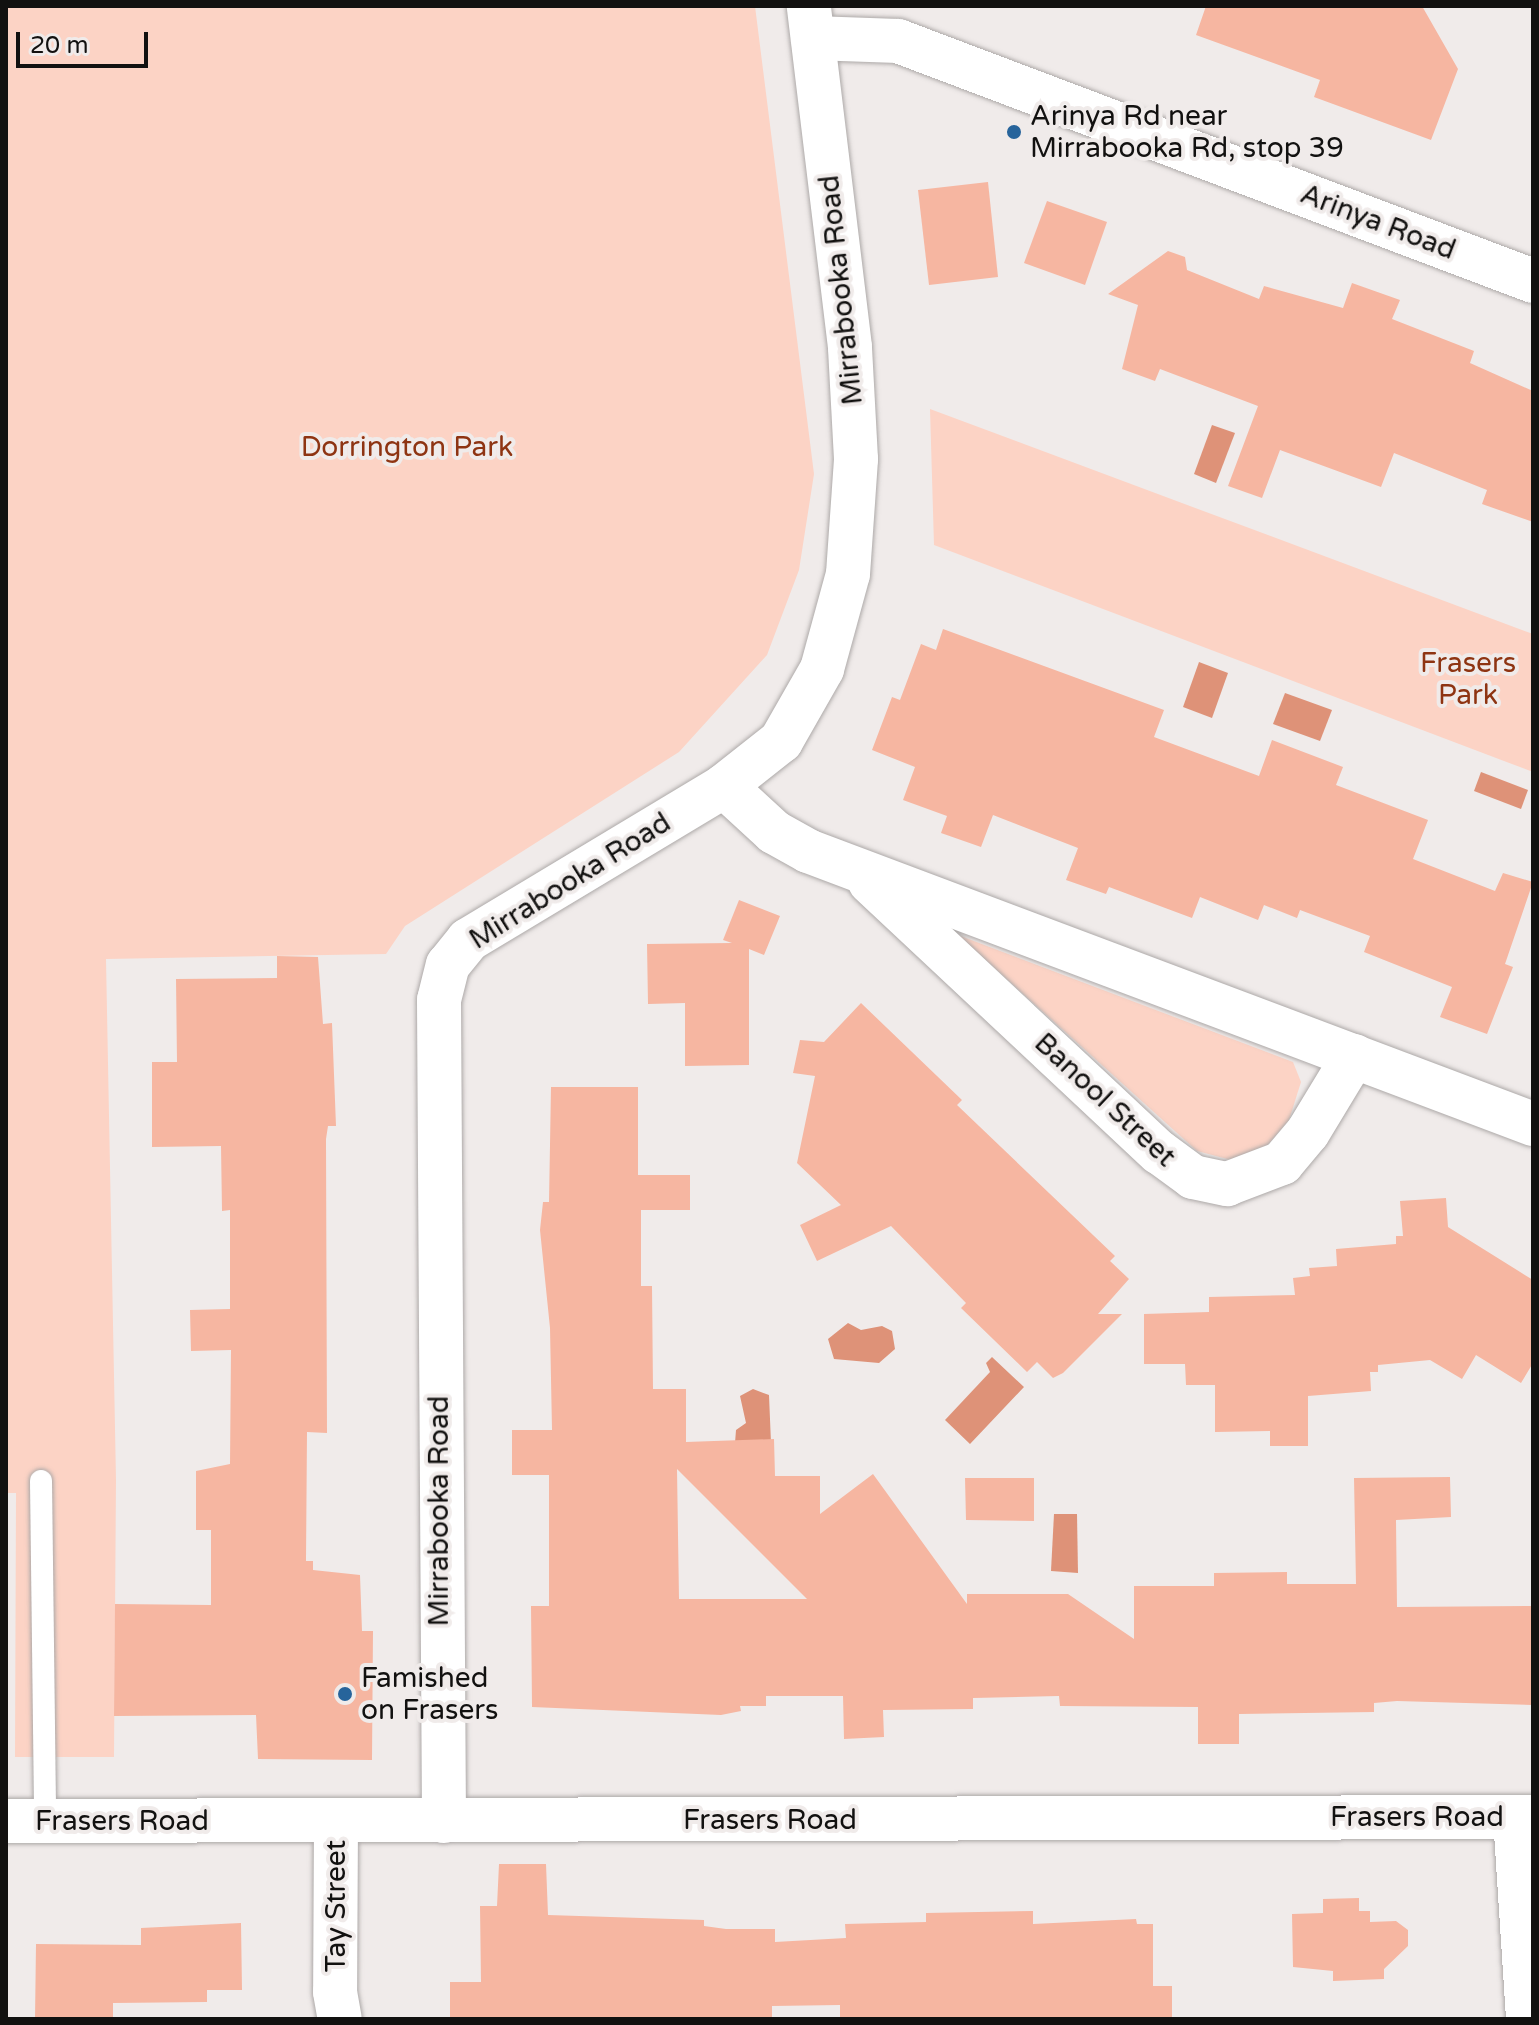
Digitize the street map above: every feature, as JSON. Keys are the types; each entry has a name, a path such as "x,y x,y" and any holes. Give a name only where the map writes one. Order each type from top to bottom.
{"street":[{"name":"Arinya Road","path":"811,22 898,41 1533,281"},
{"name":"Mirrabooka Road","path":"444,1821 439,1000 448,965 468,940 724,786 781,741 822,669 848,574 856,459 850,347 811,22"},
{"name":"Banool Street","path":"724,786 774,832 808,851 1533,1124"},
{"name":"Banool Street","path":"855,868 1159,1152 1193,1177 1227,1184 1282,1163 1308,1132 1354,1056"},
{"name":"Frasers Road","path":"26,1821 1524,1817"},
{"path":"1524,1817 1528,2019"},
{"name":"Tay Street","path":"335,2010 336,1821"}],"lane":[{"path":"26,1821 41,1481"}],"green space":[{"name":"Dorrington Park","path":"6,6 755,6 814,474 799,570 767,655 679,752 405,926 386,954 106,959 116,1480 114,1757 15,1757 16,1493 6,1493"},
{"name":"Frasers Park","path":"930,409 1533,634 1533,772 934,545"},
{"path":"958,935 1293,1062 1301,1082 1289,1120 1266,1147 1231,1160 1197,1151"}],"shaded area":[{"path":"1212,425 1235,433 1216,483 1194,474"},
{"path":"1199,662 1228,673 1212,718 1183,707"},
{"path":"1285,693 1332,710 1320,741 1273,724"},
{"path":"1481,772 1528,790 1521,809 1474,791"},
{"path":"848,1323 861,1330 882,1326 892,1331 895,1349 879,1363 834,1359 828,1339"},
{"path":"992,1357 1024,1387 970,1444 945,1420 990,1372 986,1363"},
{"path":"753,1389 769,1395 771,1443 735,1443 736,1430 746,1423 740,1396"},
{"path":"1054,1514 1077,1514 1078,1573 1051,1571"}],"building":[{"path":"1206,6 1422,6 1458,69 1431,140 1314,97 1320,80 1196,35"},
{"path":"988,182 998,277 929,285 918,190"},
{"path":"1047,201 1107,222 1085,285 1024,263"},
{"path":"1168,251 1185,257 1187,270 1259,299 1264,286 1343,308 1352,283 1400,300 1392,319 1474,351 1470,363 1533,391 1533,522 1482,504 1487,490 1394,453 1381,487 1280,450 1262,498 1228,486 1258,406 1160,369 1155,381 1122,369 1138,305 1108,294"},
{"path":"943,629 1164,710 1154,737 1259,776 1272,740 1343,767 1336,785 1428,820 1413,859 1495,891 1503,873 1533,882 1505,964 1513,967 1487,1034 1440,1017 1452,987 1364,952 1370,936 1300,910 1297,918 1264,905 1258,920 1200,897 1192,918 1109,887 1106,894 1066,880 1078,848 993,815 981,847 941,833 947,816 903,800 915,767 872,750 892,697 900,700 921,644 936,650"},
{"path":"739,900 780,916 764,955 749,949 749,1065 685,1066 685,1003 648,1004 647,944 732,943 723,940"},
{"path":"277,956 318,957 323,1024 332,1023 336,1126 328,1126 326,1139 327,1433 307,1432 306,1561 313,1561 313,1570 360,1575 362,1631 373,1631 372,1760 258,1759 256,1715 114,1716 115,1604 211,1605 211,1530 196,1530 196,1471 230,1464 231,1350 191,1351 190,1310 230,1309 230,1210 222,1211 221,1146 152,1147 152,1062 177,1062 176,979 277,978"},
{"path":"861,1003 962,1100 957,1105 1115,1256 1110,1261 1129,1279 1098,1314 1122,1314 1063,1373 1053,1378 1037,1362 1027,1372 961,1308 966,1303 891,1226 817,1261 800,1225 841,1205 797,1163 815,1076 793,1073 800,1040 824,1042"},
{"path":"551,1087 638,1087 638,1175 690,1175 690,1210 641,1210 641,1286 652,1286 653,1389 686,1389 686,1442 774,1439 775,1476 820,1476 820,1514 873,1474 967,1604 967,1594 1068,1594 1134,1639 1134,1586 1214,1586 1214,1573 1287,1572 1287,1584 1356,1584 1354,1478 1450,1477 1451,1517 1396,1520 1397,1607 1533,1606 1533,1705 1397,1701 1374,1703 1374,1712 1239,1714 1239,1744 1198,1744 1198,1707 1060,1706 1059,1696 973,1698 973,1709 883,1710 884,1737 844,1739 843,1696 766,1696 766,1706 740,1706 741,1711 721,1715 532,1707 531,1606 549,1606 549,1475 512,1475 512,1430 552,1430 550,1328 540,1230 543,1202 549,1202","holes":["677,1469 807,1599 679,1599"]},
{"path":"1446,1198 1448,1227 1533,1280 1533,1363 1521,1383 1476,1355 1462,1379 1430,1360 1378,1365 1378,1372 1370,1372 1371,1391 1308,1396 1308,1446 1270,1446 1270,1431 1215,1432 1215,1385 1186,1385 1185,1364 1144,1364 1144,1314 1209,1312 1209,1297 1295,1295 1293,1278 1310,1276 1309,1268 1337,1266 1336,1249 1396,1244 1396,1236 1403,1236 1400,1201"},
{"path":"965,1478 1034,1478 1034,1521 966,1520"},
{"path":"499,1864 546,1864 548,1915 704,1920 704,1926 726,1929 775,1929 775,1942 846,1938 845,1924 926,1922 926,1913 1033,1911 1033,1924 1136,1919 1137,1924 1153,1924 1153,1986 1172,1986 1172,2019 840,2019 840,2005 772,2006 772,2019 450,2019 450,1982 481,1982 480,1906 497,1906"},
{"path":"1359,1898 1359,1911 1370,1911 1370,1922 1396,1921 1408,1930 1408,1946 1384,1969 1384,1979 1333,1981 1333,1971 1293,1967 1292,1914 1323,1913 1323,1899"},
{"path":"241,1923 242,1990 207,1990 207,2002 113,2003 113,2019 35,2019 36,1944 141,1945 141,1928"}],"place":[{"name":"Arinya Rd near Mirrabooka Rd, stop 39","path":"1014,132"},
{"name":"Famished on Frasers","path":"345,1694"}]}
